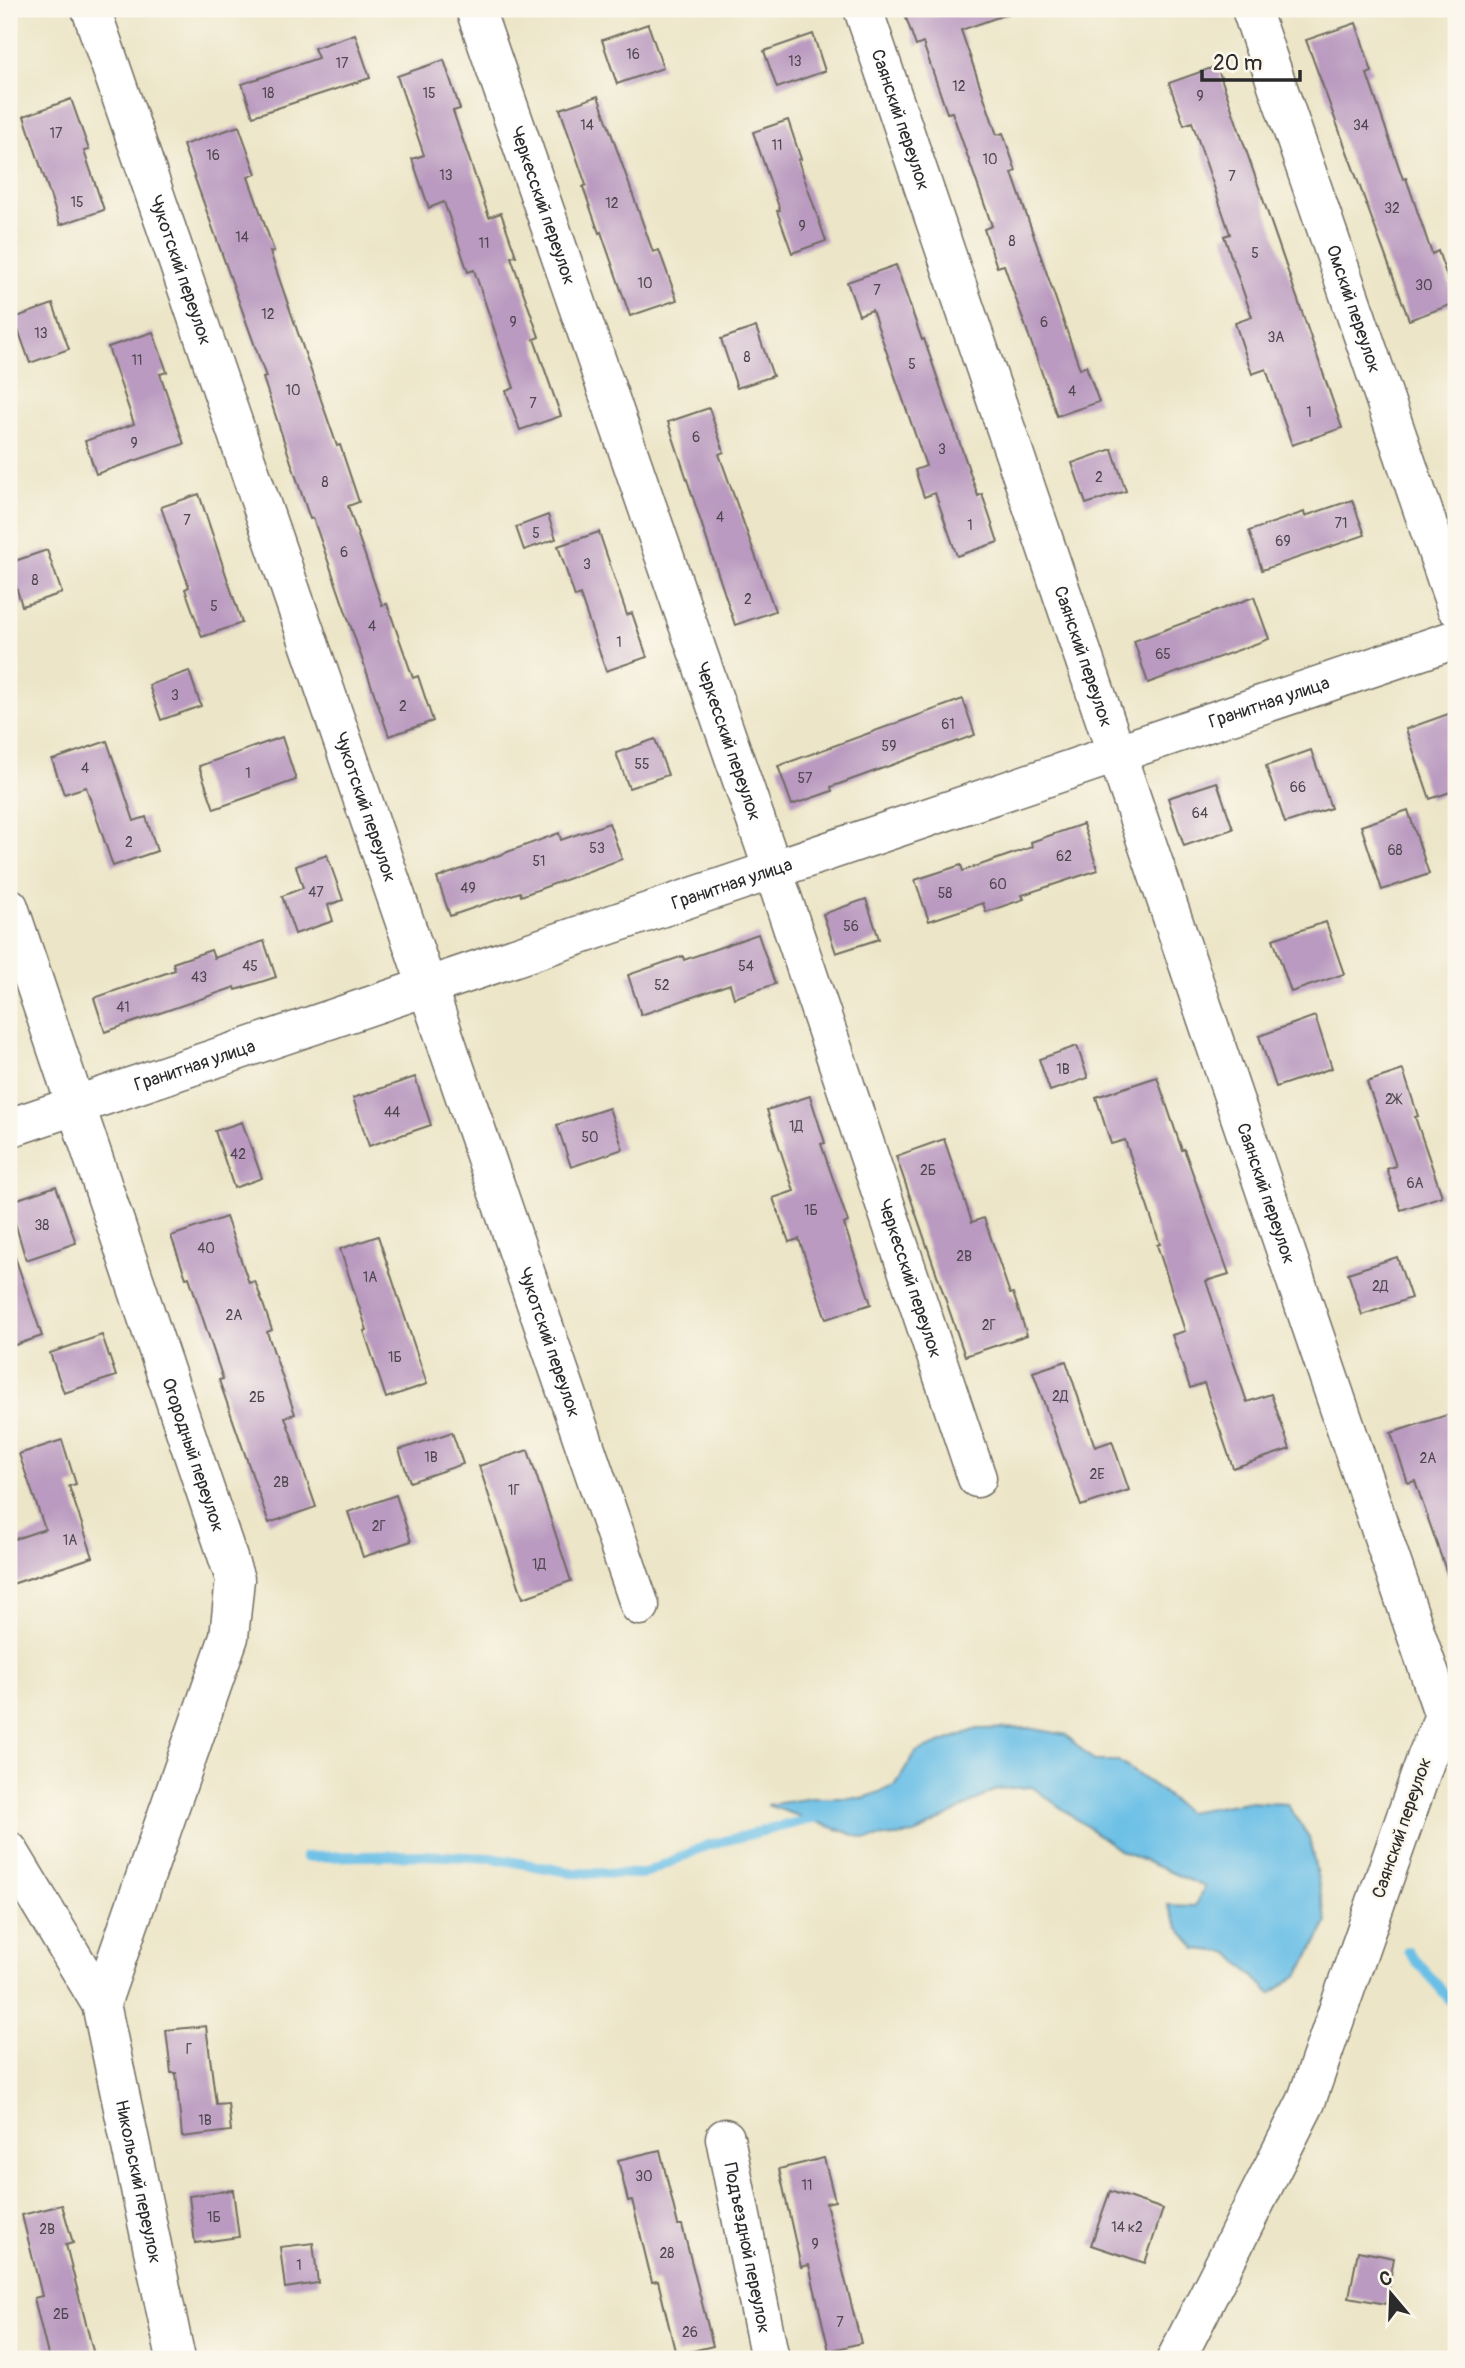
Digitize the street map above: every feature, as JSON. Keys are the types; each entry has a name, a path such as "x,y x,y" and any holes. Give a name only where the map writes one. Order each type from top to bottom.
{"street":[{"name":"Чукотский переулок","path":"91,9 640,1606"},
{"name":"Черкесский переулок","path":"475,9 773,870 977,1478"},
{"name":"Саянский переулок","path":"863,9 1117,754 1450,1714 1441,1761 1306,2102 1175,2359"},
{"name":"Омский переулок","path":"1251,9 1456,607"},
{"name":"Гранитная улица","path":"9,1128 1456,639"},
{"name":"Огородный переулок","path":"9,907 235,1579 229,1637 102,2004"},
{"path":"9,1851 102,2004"},
{"name":"Никольский переулок","path":"102,2004 176,2359"},
{"name":"Подъездной переулок","path":"725,2138 770,2359"}],"water":[{"path":"1029,1728 1066,1735 1094,1761 1118,1761 1186,1812 1247,1802 1287,1804 1309,1838 1327,1923 1299,1974 1271,1994 1232,1955 1197,1949 1179,1928 1168,1905 1195,1906 1205,1887 1121,1851 1032,1787 997,1789 915,1834 866,1839 767,1805 812,1798 864,1798 895,1786 916,1752 977,1729"}],"building":[{"path":"903,9 1010,9 1010,13 961,30 997,135 1003,133 1016,171 1012,173 1080,369 1086,366 1099,402 1057,416 1004,265 997,267 984,229 992,226 952,112 947,113 923,43 916,46"},
{"path":"1356,23 1372,72 1367,74 1403,179 1406,178 1432,254 1438,251 1456,303 1409,320 1306,40"},
{"path":"648,24 663,68 617,84 602,40"},
{"path":"355,34 370,78 253,116 242,84 318,58 314,48"},
{"path":"813,34 825,71 777,88 764,51"},
{"path":"444,60 460,109 453,111 489,217 501,213 516,256 511,257 539,337 534,339 561,416 520,430 506,391 514,388 474,270 468,272 444,202 429,208 412,159 424,155 397,76"},
{"path":"1217,66 1342,428 1292,445 1266,369 1252,374 1235,323 1252,317 1224,236 1230,234 1192,122 1184,125 1169,83"},
{"path":"598,96 653,252 659,250 677,300 630,316 583,187 586,185 560,109"},
{"path":"71,99 89,150 84,151 104,210 60,225 24,116"},
{"path":"788,120 801,159 798,160 826,241 792,253 753,132"},
{"path":"239,126 256,174 248,177 274,251 270,252 359,502 348,506 382,605 387,604 413,678 418,676 433,721 389,736 313,518 310,519 263,378 266,377 183,145"},
{"path":"896,265 978,496 982,494 998,542 957,556 935,493 924,497 915,470 926,466 872,310 859,315 847,282"},
{"path":"53,304 69,349 30,363 14,318"},
{"path":"756,327 773,376 737,388 721,339"},
{"path":"153,332 167,372 160,374 184,444 96,474 85,441 134,424 108,347"},
{"path":"709,408 724,452 719,454 775,611 735,625 668,422"},
{"path":"1112,449 1126,491 1086,504 1072,463"},
{"path":"199,494 242,623 202,637 185,589 189,587 161,507"},
{"path":"1352,500 1365,535 1262,570 1249,531 1304,512 1305,516"},
{"path":"548,515 556,539 524,550 516,527"},
{"path":"599,532 627,615 632,613 647,657 606,671 580,595 575,597 558,546"},
{"path":"47,550 62,593 22,606 9,563"},
{"path":"1254,597 1269,639 1148,683 1134,641"},
{"path":"189,671 201,706 161,720 149,685"},
{"path":"963,699 975,735 831,787 832,791 792,805 778,766"},
{"path":"1451,713 1456,728 1456,790 1430,799 1406,729"},
{"path":"282,737 296,780 214,809 199,766"},
{"path":"655,739 668,775 629,788 616,753"},
{"path":"107,741 134,821 146,817 157,851 113,866 86,787 64,794 52,760"},
{"path":"1311,750 1331,808 1285,823 1266,766"},
{"path":"1217,782 1233,829 1184,846 1168,798"},
{"path":"1408,810 1429,874 1382,890 1361,826"},
{"path":"609,823 622,859 521,896 520,892 450,916 437,878 559,833 561,840"},
{"path":"1083,824 1098,870 1022,895 1024,899 986,912 983,903 929,921 915,880 961,865 963,871 1032,847 1031,842"},
{"path":"327,855 343,900 328,905 333,921 295,934 282,896 303,888 296,866"},
{"path":"866,899 879,939 836,953 823,914"},
{"path":"1326,922 1344,974 1291,992 1273,939"},
{"path":"758,934 775,984 734,998 730,984 641,1015 628,975 683,956 684,960"},
{"path":"264,941 276,977 236,990 235,987 105,1032 94,998 175,970 173,963 211,950 214,958"},
{"path":"1315,1016 1332,1068 1276,1087 1259,1036"},
{"path":"1077,1046 1088,1078 1050,1091 1039,1059"},
{"path":"1403,1070 1418,1116 1415,1117 1442,1196 1401,1210 1387,1169 1396,1166 1367,1082"},
{"path":"415,1077 431,1125 369,1146 353,1098"},
{"path":"1157,1077 1229,1274 1206,1281 1247,1402 1271,1394 1290,1449 1233,1468 1204,1383 1190,1388 1172,1335 1185,1331 1157,1245 1160,1244 1125,1140 1111,1144 1096,1097"},
{"path":"810,1096 825,1143 821,1144 848,1222 844,1224 871,1304 826,1319 799,1239 789,1242 773,1198 794,1191 767,1110"},
{"path":"609,1108 623,1149 571,1167 557,1125"},
{"path":"242,1122 262,1178 234,1188 215,1131"},
{"path":"944,1139 972,1222 984,1218 1027,1335 965,1356 896,1156"},
{"path":"56,1186 76,1243 26,1260 9,1202"},
{"path":"226,1217 249,1283 255,1281 272,1330 267,1332 295,1414 285,1417 316,1507 269,1523 219,1380 223,1379 189,1277 186,1278 171,1236"},
{"path":"378,1236 427,1384 386,1398 340,1249"},
{"path":"9,1251 13,1251 42,1336 9,1347"},
{"path":"1397,1257 1411,1298 1362,1315 1348,1273"},
{"path":"102,1335 116,1376 64,1393 50,1353"},
{"path":"1066,1361 1095,1447 1112,1441 1129,1490 1081,1506 1033,1372"},
{"path":"1456,1412 1456,1588 1452,1588 1415,1481 1408,1483 1391,1433"},
{"path":"452,1432 463,1464 410,1482 399,1450"},
{"path":"62,1440 76,1484 69,1486 93,1557 9,1585 9,1541 45,1529 19,1454"},
{"path":"528,1450 571,1581 523,1598 479,1466"},
{"path":"396,1495 411,1541 363,1557 348,1512"},
{"path":"206,2026 216,2104 228,2103 231,2131 182,2137 176,2073 171,2073 166,2030"},
{"path":"660,2150 678,2225 682,2225 713,2346 676,2355 658,2281 652,2282 632,2200 628,2201 618,2160"},
{"path":"824,2158 835,2201 826,2203 861,2343 829,2351 809,2265 801,2267 779,2169"},
{"path":"233,2190 239,2237 195,2243 189,2196"},
{"path":"1110,2191 1163,2209 1145,2263 1091,2245"},
{"path":"62,2205 73,2243 66,2245 95,2359 49,2359 34,2298 42,2296 22,2215"},
{"path":"313,2243 318,2283 285,2288 280,2247"},
{"path":"1358,2251 1394,2258 1386,2304 1349,2297"}],"waterway":[{"path":"306,1857 420,1855 492,1858 574,1873 643,1874 708,1845 823,1816"},
{"path":"1408,1951 1456,2007"}]}
